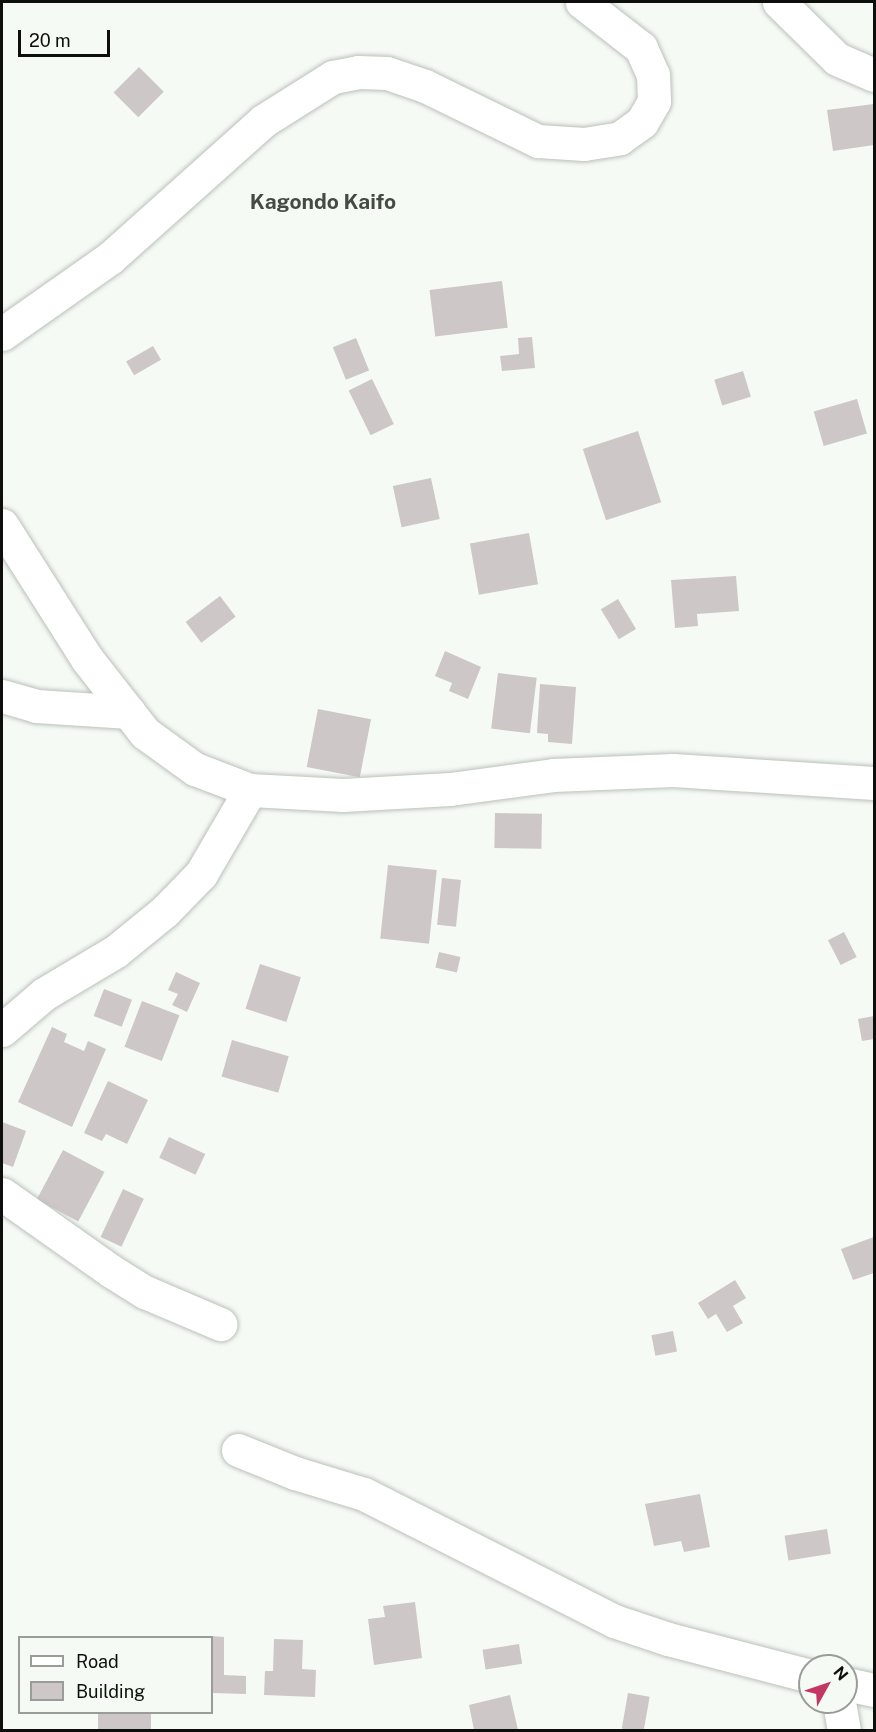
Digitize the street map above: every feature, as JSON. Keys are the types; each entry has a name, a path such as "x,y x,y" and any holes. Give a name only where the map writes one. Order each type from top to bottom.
{"street":[{"path":"2,334 110,258 263,121 333,77 358,72 387,73 425,86 538,141 584,144 620,138 642,122 654,101 653,75 641,48 582,2"},
{"path":"779,2 837,59 874,75"},
{"path":"2,525 87,659 145,733 195,769 250,790 343,795 450,789 553,775 673,770 874,783"},
{"path":"2,696 36,706 129,712"},
{"path":"2,1030 44,994 116,951 165,911 201,874 250,790"},
{"path":"2,1194 111,1271 156,1297 220,1324"},
{"path":"238,1450 295,1473 364,1494 614,1621 668,1639 798,1673"},
{"path":"858,1687 874,1690"},
{"path":"841,1714 844,1731"}],"building":[{"path":"139,67 164,92 138,117 114,92"},
{"path":"874,104 874,145 833,151 827,110"},
{"path":"502,281 508,328 435,337 430,290"},
{"path":"532,337 535,368 502,371 500,356 519,354 518,338"},
{"path":"356,338 369,370 346,380 333,347"},
{"path":"153,346 161,360 134,375 126,362"},
{"path":"743,371 751,397 722,406 714,380"},
{"path":"372,379 394,424 371,435 349,390"},
{"path":"857,399 867,434 824,446 814,411"},
{"path":"638,431 661,502 606,520 583,449"},
{"path":"431,478 440,519 402,527 393,486"},
{"path":"529,533 538,584 479,595 470,543"},
{"path":"736,576 739,611 697,614 698,626 675,628 671,580"},
{"path":"220,596 236,617 201,643 186,622"},
{"path":"618,599 636,629 619,639 601,609"},
{"path":"445,651 481,667 468,699 449,691 452,683 435,676"},
{"path":"498,673 537,678 530,733 491,729"},
{"path":"540,684 576,687 572,744 548,742 548,734 537,733"},
{"path":"318,709 371,719 360,777 307,767"},
{"path":"495,813 542,814 541,849 494,848"},
{"path":"388,865 437,870 429,944 380,939"},
{"path":"442,878 461,880 456,927 437,925"},
{"path":"844,932 857,957 841,965 828,940"},
{"path":"439,952 460,957 457,973 435,968"},
{"path":"260,964 301,977 286,1022 245,1009"},
{"path":"176,972 200,983 187,1012 172,1005 178,994 168,990"},
{"path":"104,989 132,1000 122,1027 94,1016"},
{"path":"142,1001 179,1015 162,1061 124,1047"},
{"path":"874,1016 874,1039 862,1041 858,1019"},
{"path":"52,1027 67,1034 64,1042 84,1051 88,1041 106,1049 72,1127 18,1102"},
{"path":"232,1040 289,1056 278,1093 222,1077"},
{"path":"108,1081 148,1100 127,1144 106,1134 102,1141 84,1133"},
{"path":"2,1122 26,1131 13,1167 2,1163"},
{"path":"169,1137 205,1154 196,1175 159,1158"},
{"path":"63,1150 104,1172 78,1222 37,1199"},
{"path":"123,1189 144,1199 121,1247 101,1237"},
{"path":"874,1237 874,1273 853,1280 841,1249"},
{"path":"735,1280 746,1298 733,1306 743,1323 727,1332 716,1314 708,1319 698,1303"},
{"path":"673,1331 677,1352 655,1356 651,1335"},
{"path":"700,1494 710,1547 684,1552 681,1541 654,1546 645,1504"},
{"path":"827,1529 831,1554 788,1560 785,1536"},
{"path":"415,1602 422,1658 374,1665 368,1619 385,1617 383,1606"},
{"path":"213,1636 224,1637 224,1675 246,1676 246,1694 213,1693"},
{"path":"274,1639 303,1640 302,1669 316,1670 315,1697 264,1695 265,1671 273,1671"},
{"path":"519,1644 522,1664 486,1670 482,1650"},
{"path":"628,1693 650,1697 644,1730 622,1728"},
{"path":"510,1695 518,1730 474,1730 469,1705"},
{"path":"98,1714 151,1714 151,1730 98,1730"}],"district":[{"name":"Kagondo Kaifo","path":"323,202"}]}
